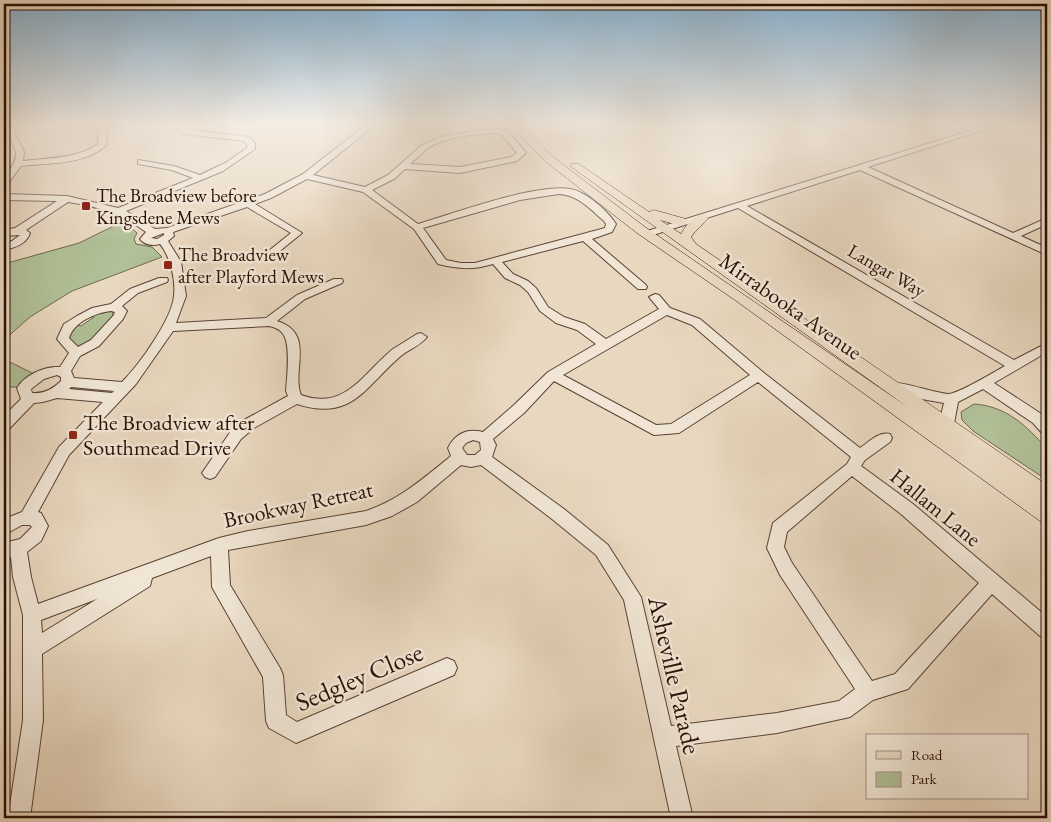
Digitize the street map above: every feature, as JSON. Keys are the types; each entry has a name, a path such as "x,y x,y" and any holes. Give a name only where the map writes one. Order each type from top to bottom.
{"main road":[{"name":"Mirrabooka Avenue","path":"554,163 648,235 899,409 1047,515"},
{"name":"Mirrabooka Avenue","path":"571,163 1047,495"},
{"path":"634,207 662,217 685,222"},
{"path":"691,246 685,237 691,227 702,218"}],"street":[{"path":"4,183 15,170 17,164 21,163"},
{"path":"148,163 174,168 200,178"},
{"path":"119,211 216,173 233,163"},
{"path":"161,234 268,196 306,176 322,163"},
{"path":"366,190 381,184 407,163"},
{"path":"404,166 460,170 493,163"},
{"path":"648,235 873,163"},
{"path":"861,167 1047,252"},
{"path":"306,176 347,184 366,190 384,201 417,227 430,243 434,254 442,262 461,266 476,266 585,238 609,230 611,224 608,219 574,194 568,192 527,197 417,227"},
{"path":"4,197 67,199 99,205 119,211 161,234 176,262 180,296 169,327 124,387 64,451 27,517"},
{"path":"18,231 67,199"},
{"path":"249,204 297,233 292,239 271,253"},
{"name":"Langar Way","path":"741,206 1015,366"},
{"path":"1012,236 1047,221"},
{"path":"4,232 18,231 25,234 24,237 4,247"},
{"path":"585,238 642,287"},
{"path":"496,261 509,276 524,283 532,290 544,309 560,320 581,327 605,344"},
{"path":"76,353 63,339 69,326 95,311 115,306 134,291 163,280"},
{"path":"269,322 285,306 301,296 338,281"},
{"path":"485,438 519,409 553,375 666,310 655,297"},
{"path":"56,393 76,353 95,343 119,316 121,311 115,306"},
{"name":"Hallam Lane","path":"666,310 696,322 907,509 1047,629"},
{"path":"169,327 269,322 281,326 290,334 292,343 293,392 296,398 306,402 322,404 338,402 354,393 400,351 421,337"},
{"path":"891,385 916,393 952,399 1047,347"},
{"path":"114,398 56,393 40,398 30,398 24,393 29,382 50,372 65,377 124,387"},
{"path":"553,375 654,430 674,430 759,376"},
{"path":"984,383 1038,419 1047,428"},
{"path":"4,425 30,398"},
{"path":"210,473 236,435 249,424 296,398"},
{"path":"948,425 948,415 952,399"},
{"path":"473,435 485,438 490,446 483,458 470,462 459,458 455,448 461,439 473,435"},
{"path":"868,692 786,569 775,548 779,528 885,438"},
{"name":"Brookway Retreat","path":"32,615 219,545 248,538 366,518 386,511 411,497 459,458"},
{"name":"Asheville Parade","path":"483,458 602,550 632,597 682,818"},
{"path":"4,528 12,522 27,517 35,518 40,526 34,538 11,549 22,577 32,615 33,720 19,818"},
{"name":"Sedgley Close","path":"219,545 221,587 273,675 276,721 296,733 446,668"},
{"name":"Brookway Retreat","path":"33,649 164,567"},
{"path":"664,737 777,723 843,710 868,692 900,682 991,582"}],"green space":[{"path":"124,221 137,233 134,239 136,244 152,247 162,257 72,291 30,317 4,340 4,264 79,243"},
{"path":"112,310 113,315 101,330 86,343 75,349 66,332 75,324 81,326 94,317 90,315"},
{"path":"4,359 34,374 17,387 4,387"},
{"path":"974,404 1006,413 1024,425 1047,449 1047,480 973,431 962,420 961,412"}],"place":[{"name":"The Broadview before Kingsdene Mews","path":"86,206"},
{"name":"The Broadview after Playford Mews","path":"168,265"},
{"name":"The Broadview after Southmead Drive","path":"73,435"}]}
